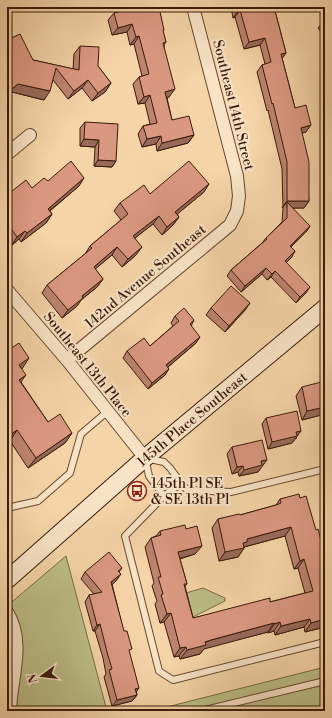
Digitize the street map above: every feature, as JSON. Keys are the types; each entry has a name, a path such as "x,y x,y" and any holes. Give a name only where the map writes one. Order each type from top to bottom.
{"street":[{"name":"Southeast 14th Street","path":"193,7 237,176 239,196 237,211"},
{"path":"7,154 30,135"},
{"name":"142nd Avenue Southeast","path":"67,360 230,225 237,211"},
{"name":"Southeast 13th Place","path":"7,290 67,360 145,458"},
{"name":"145th Place Southeast","path":"7,580 145,458 325,308"},
{"path":"7,612 11,619 17,640 10,711"}],"lane":[{"path":"7,508 38,501 70,473 82,434 108,412"},
{"path":"164,496 150,476 145,458 164,462 187,490 231,492 325,469"},
{"path":"181,483 164,496 125,536 159,671 173,680 325,642"},
{"path":"201,711 325,681"}],"green space":[{"path":"66,556 107,711 7,711 7,606"},
{"path":"203,588 225,598 225,601 193,617 186,593"},
{"path":"325,667 325,711 151,711"}],"building":[{"path":"126,7 159,7 166,42 163,43 175,89 165,92 172,120 189,116 194,135 162,143 161,136 147,139 143,126 157,123 150,95 144,97 139,77 149,74 139,36 136,37 132,24 118,28 114,13 126,10"},
{"path":"237,7 274,7 286,53 281,54 295,108 306,105 311,125 301,128 309,162 309,201 287,201 287,162 262,65 271,62 265,38 249,42 240,10 238,11"},
{"path":"20,34 33,60 79,70 80,46 99,47 98,66 111,83 98,93 88,80 74,91 56,68 50,91 18,84 7,93 7,72 9,71 7,67 7,40"},
{"path":"85,122 118,124 116,161 98,160 99,140 84,139"},
{"path":"71,161 84,178 48,209 52,214 27,233 25,231 17,237 7,223 7,195 26,180 32,188 44,178 48,181"},
{"path":"189,161 209,184 175,212 179,217 167,227 159,216 133,236 142,247 128,259 117,247 94,267 103,279 68,310 47,285 92,248 90,246 128,214 120,203 144,185 150,194"},
{"path":"287,202 310,226 290,246 295,251 285,261 310,287 300,297 275,271 272,274 266,268 245,286 231,270 267,239 266,238 287,218"},
{"path":"231,286 250,303 229,326 211,308"},
{"path":"184,308 194,320 190,324 200,337 166,365 169,369 152,383 127,351 144,338 150,346 179,321 175,316"},
{"path":"19,343 29,358 19,365 26,375 19,380 48,422 60,414 72,433 36,458 17,430 7,437 7,351"},
{"path":"325,381 325,407 307,411 302,387"},
{"path":"297,411 301,431 296,432 297,436 272,442 266,418"},
{"path":"262,440 267,460 261,461 262,465 244,470 243,466 237,467 232,447"},
{"path":"299,494 300,498 306,496 316,530 318,529 325,555 325,619 311,623 310,619 281,626 280,622 274,623 211,640 205,642 206,645 187,650 186,647 180,648 171,613 167,614 161,595 163,594 158,577 161,577 151,538 161,535 160,531 185,525 186,529 197,526 202,546 178,552 187,584 184,584 193,618 270,598 270,602 313,591 304,559 300,561 291,527 247,539 247,542 243,543 244,548 225,552 218,519 240,515 276,505 281,503 280,499"},
{"path":"109,552 122,568 118,571 121,574 111,582 124,631 127,631 132,649 129,650 139,688 135,689 137,695 117,700 109,670 112,669 100,624 97,625 89,595 102,592 85,572"}],"place":[{"name":"145th Pl SE & SE 13th Pl","path":"137,491"}]}
